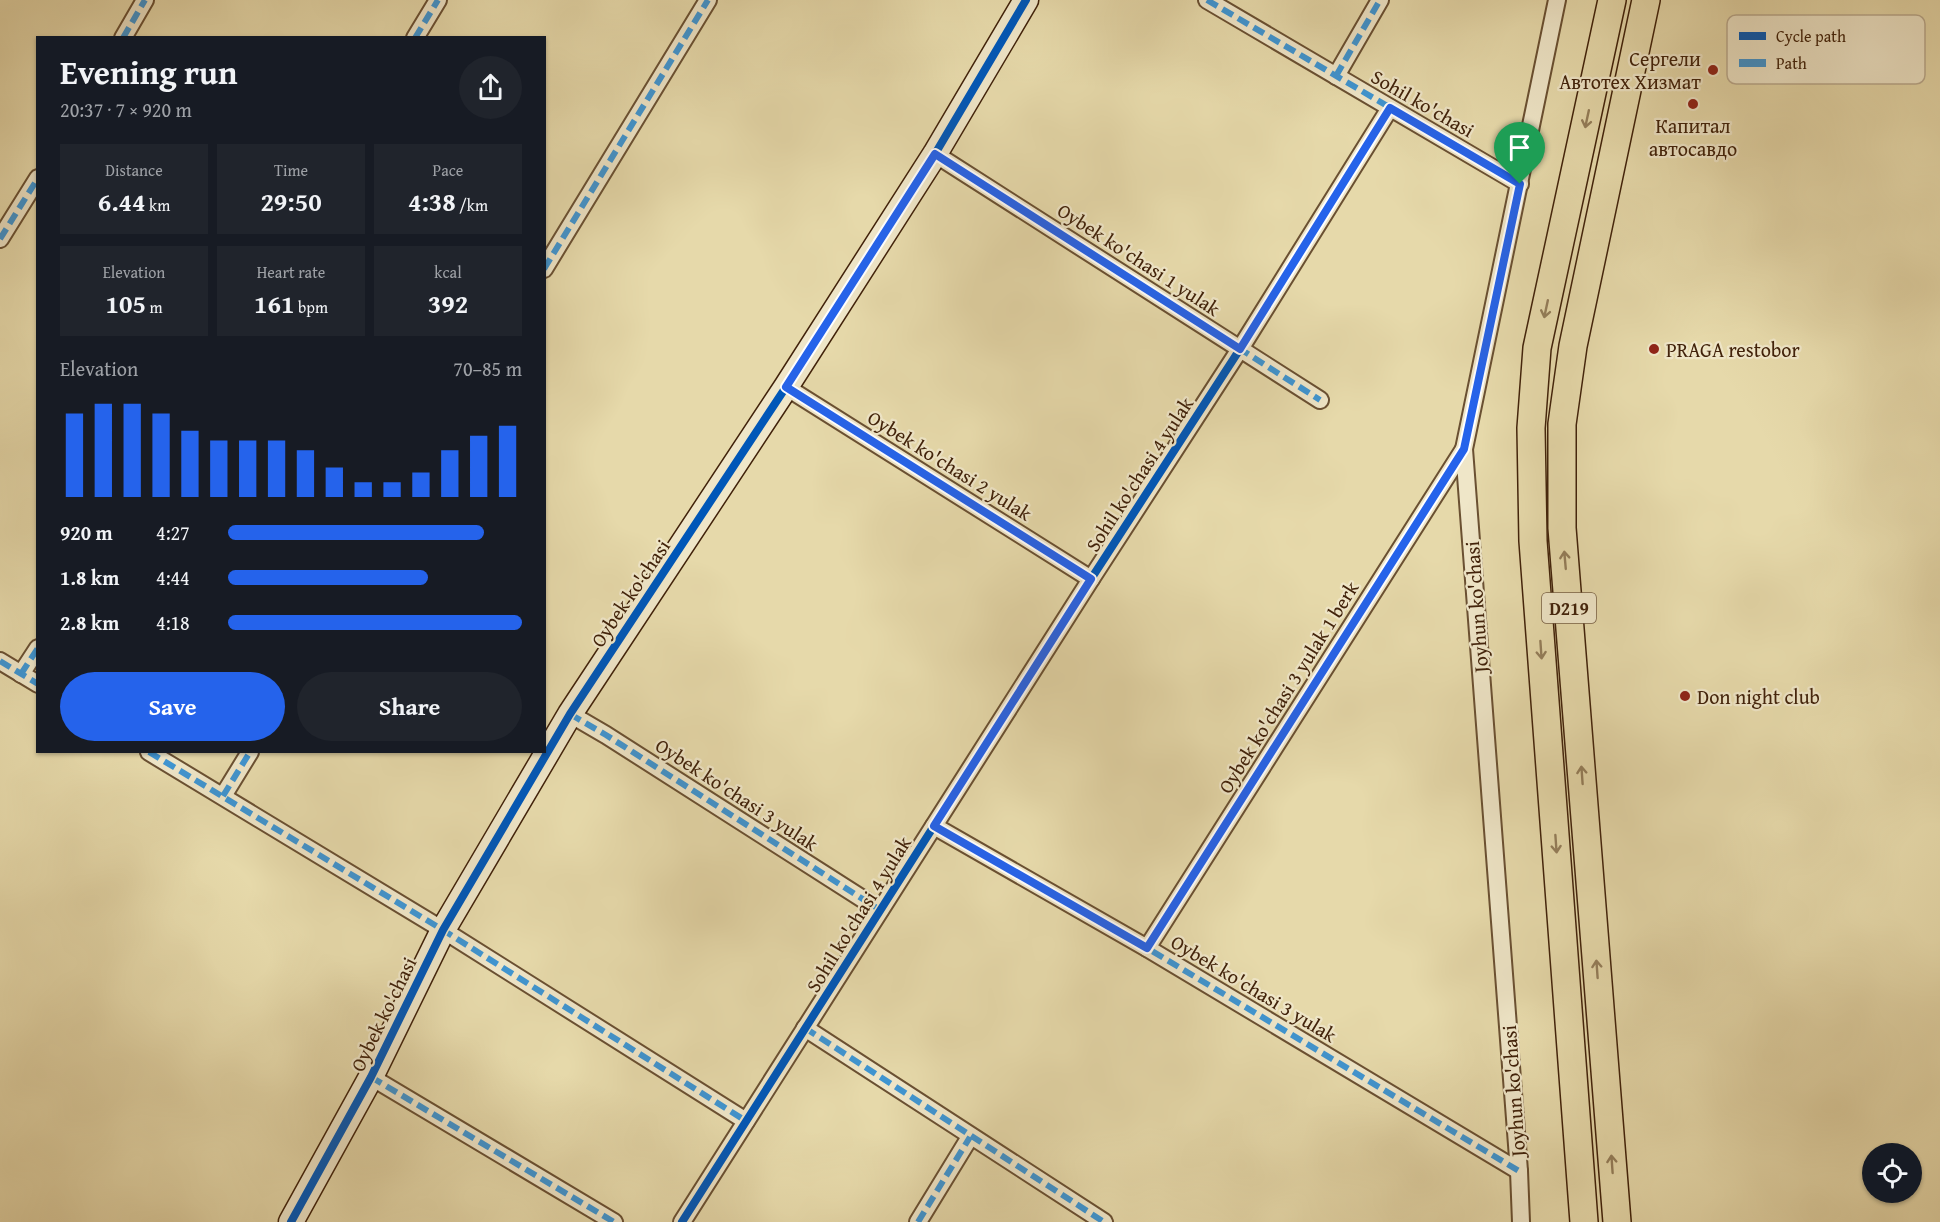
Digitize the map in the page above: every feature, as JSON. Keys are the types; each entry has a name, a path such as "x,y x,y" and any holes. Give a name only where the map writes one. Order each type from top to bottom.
{"main road":[{"name":"D219","path":"1584,1222 1533,541 1532,428 1538,348 1612,0"},
{"name":"D219","path":"1617,1222 1562,528 1562,424 1573,346 1646,0"}],"street":[{"path":"124,36 145,0"},
{"path":"416,36 438,0"},
{"path":"546,266 708,0"},
{"name":"Oybek ko'chasi","path":"291,1222 371,1077 443,930 570,714 786,387 935,154 1026,0"},
{"name":"Sohil ko'chasi","path":"1207,0 1520,184"},
{"path":"1336,76 1380,0"},
{"name":"Joyhun ko'chasi","path":"1521,1222 1464,449 1557,0"},
{"name":"Sohil ko'chasi 4 yulak","path":"682,1222 1240,349 1390,108"},
{"name":"Oybek ko'chasi 1 yulak","path":"935,154 1320,400"},
{"path":"0,239 36,181"},
{"name":"Oybek ko'chasi 2 yulak","path":"786,387 1091,579"},
{"name":"Oybek ko'chasi 3 yulak 1 berk","path":"1147,948 1464,449"},
{"path":"21,674 36,651"},
{"path":"0,661 36,683"},
{"name":"Oybek ko'chasi 3 yulak","path":"570,714 880,910"},
{"path":"152,753 443,930 746,1121"},
{"path":"223,796 249,753"},
{"name":"Oybek ko'chasi 3 yulak","path":"934,826 1147,948 1519,1171"},
{"path":"806,1028 970,1137 1104,1222"},
{"name":"Oybek ko'chasi","path":"371,1077 614,1222"},
{"path":"918,1222 970,1137"}],"marked path":[{"path":"124,36 145,0"},
{"path":"416,36 438,0"},
{"path":"546,266 708,0"},
{"path":"1207,0 1520,184"},
{"path":"1336,76 1380,0"},
{"path":"935,154 1320,400"},
{"path":"0,239 36,181"},
{"path":"786,387 1091,579"},
{"path":"1147,948 1464,449"},
{"path":"21,674 36,651"},
{"path":"0,661 36,683"},
{"path":"570,714 880,910"},
{"path":"151,753 443,930 746,1121"},
{"path":"223,796 249,753"},
{"path":"934,826 1147,948 1519,1171"},
{"path":"805,1028 1104,1222"},
{"path":"371,1077 614,1222"},
{"path":"918,1222 970,1137"}],"cycle path":[{"path":"291,1222 371,1077 443,930 570,714 786,387 935,154 1026,0"},
{"path":"682,1222 1240,349 1390,108"}],"place":[{"name":"Сергели Автотех Хизмат","path":"1713,70"},
{"name":"Капитал автосавдо","path":"1693,104"},
{"name":"PRAGA restobor","path":"1654,349"},
{"name":"Don night club","path":"1685,696"}],"route":[{"path":"1390,108 1520,184 1464,449 1147,948 934,826 1091,579 786,387 935,154 1240,349 1390,108"}]}
